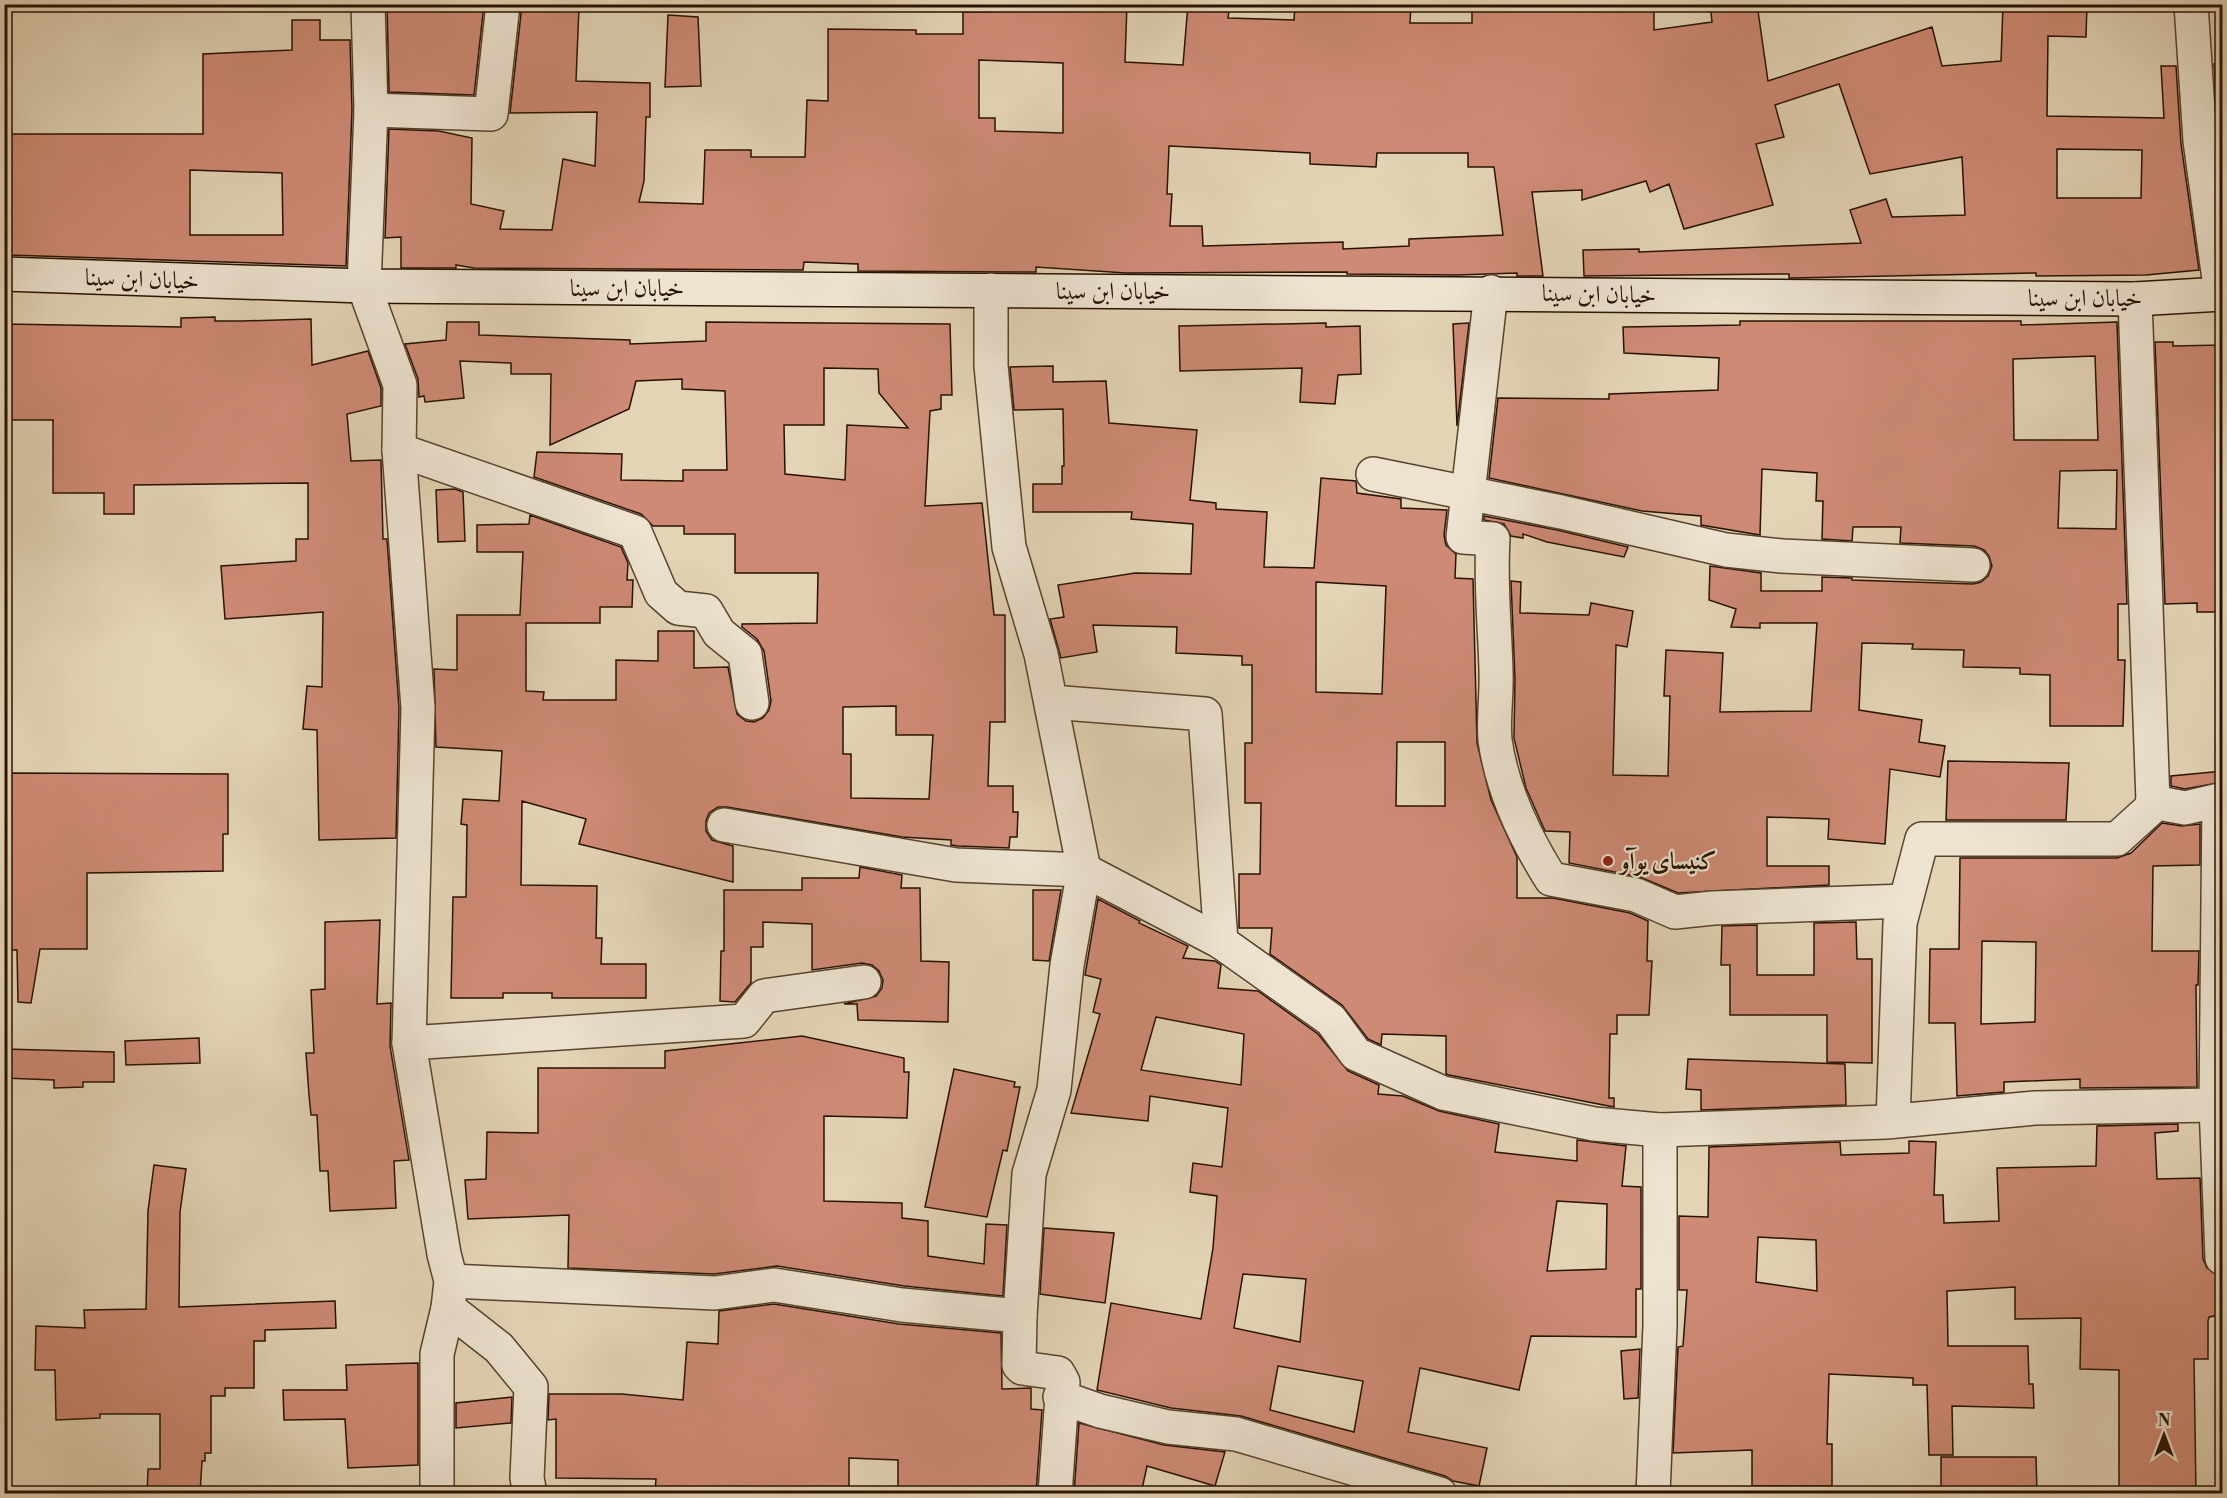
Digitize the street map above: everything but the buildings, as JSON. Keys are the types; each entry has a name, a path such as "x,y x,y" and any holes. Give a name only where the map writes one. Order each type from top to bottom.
{"street":[{"path":"368,4 371,110 364,286 400,385 399,450 418,708 409,1043 450,1295 437,1354 437,1494"},
{"path":"371,110 491,114 503,4"},
{"path":"2191,4 2200,141 2222,294"},
{"name":"خیابان ابن سینا","path":"4,274 364,286 1491,292 2135,299 2222,294"},
{"path":"991,290 991,366 1009,546 1041,654 1084,870 1067,965 1054,1090 1029,1174 1020,1317 1019,1365 1022,1368 1058,1373 1063,1382 1060,1397 1055,1494"},
{"path":"1491,292 1463,537 1493,539 1491,580 1497,672 1495,739 1508,792 1527,839 1551,879 1636,895 1675,912 1713,908 1905,901"},
{"path":"1893,1121 1900,923 1922,839 2117,839 2149,810 2153,802 2135,299"},
{"path":"399,450 635,531 661,593 678,608 706,611 719,633 745,654 752,703"},
{"path":"1373,474 1469,492 1726,550 1782,556 1973,565"},
{"path":"1051,702 1206,714 1221,942"},
{"path":"2153,802 2185,808 2221,800 2219,1126 2223,1258"},
{"path":"724,825 956,865 1084,870 1221,942 1331,1020 1356,1054 1443,1093 1594,1124 1660,1130 1893,1121 2035,1108 2219,1126"},
{"path":"409,1043 744,1021 764,996 864,982"},
{"path":"1653,1494 1660,1326 1660,1130"},
{"path":"450,1295 715,1293 774,1286 902,1305 1020,1317"},
{"path":"450,1295 531,1387 527,1478 530,1494"},
{"path":"1060,1397 1100,1411 1168,1427 1236,1434 1440,1494"}],"place":[{"name":"کنیسای یوآو","path":"1608,861"}]}
